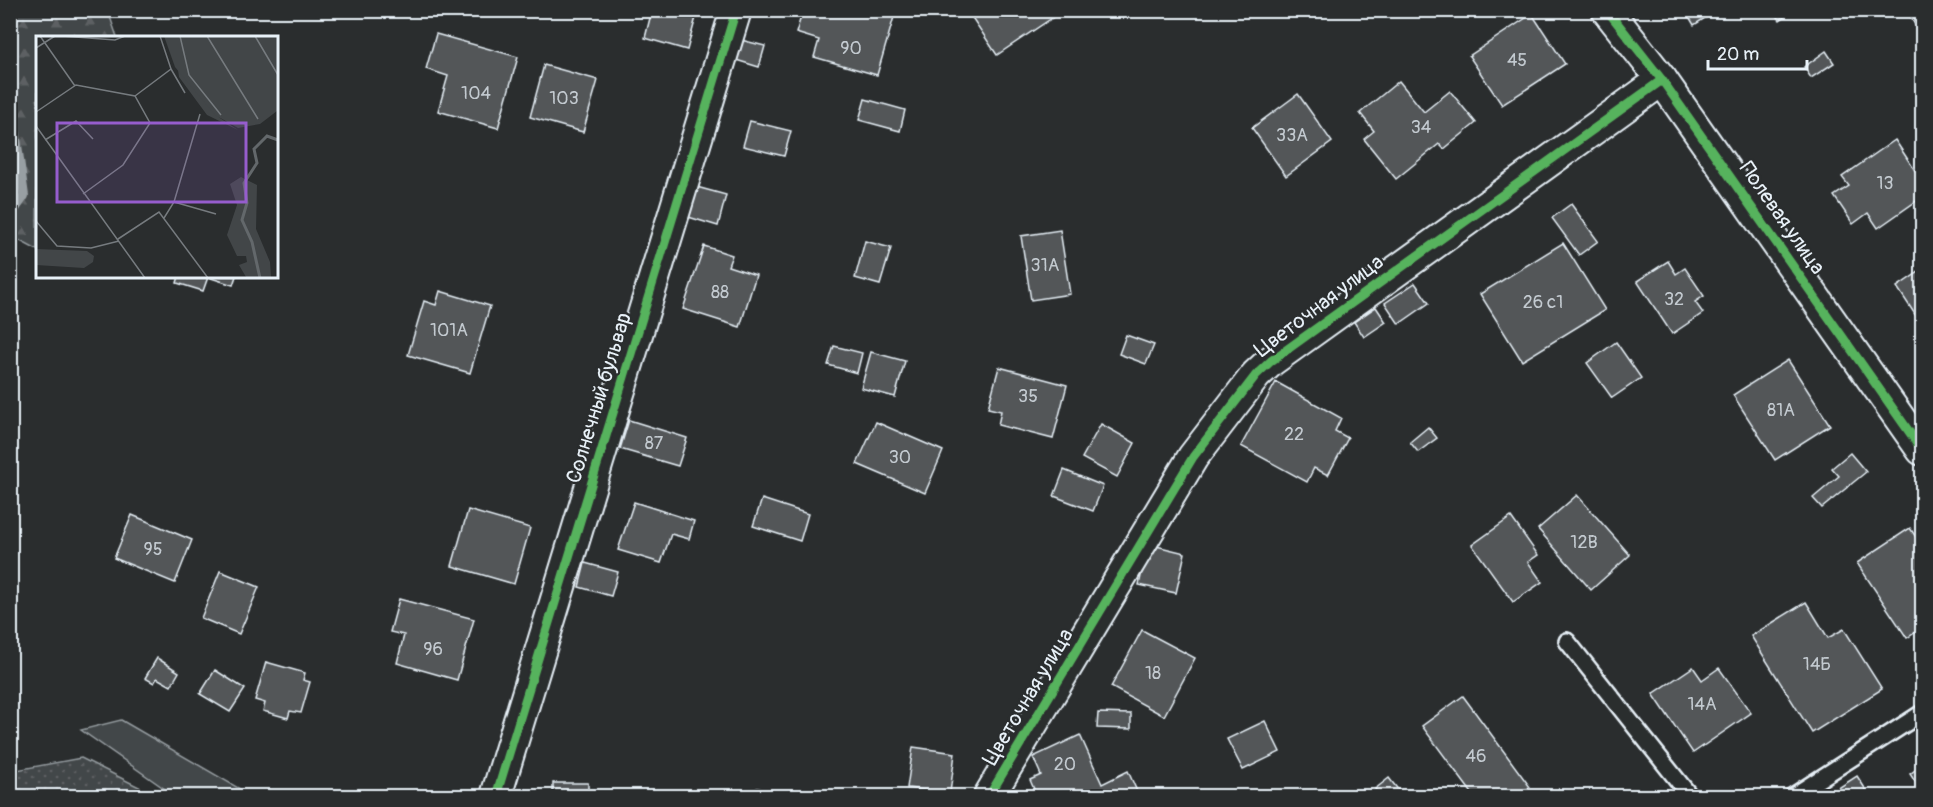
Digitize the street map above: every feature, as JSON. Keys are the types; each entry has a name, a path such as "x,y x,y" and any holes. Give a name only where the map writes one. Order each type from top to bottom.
{"street":[{"name":"Солнечный бульвар","path":"496,796 736,10"},
{"name":"Полевая улица","path":"1607,10 1662,80 1923,450"},
{"name":"Цветочная улица","path":"989,796 1193,456 1256,375 1271,361 1662,80"}],"lane":[{"path":"1567,641 1690,796"},
{"path":"1793,796 1923,713"}],"green space":[{"path":"10,11 108,11 117,36 36,36 36,249 11,236"},
{"path":"121,720 252,796 175,796 81,730"},
{"path":"81,758 156,796 11,796 11,771"}],"building":[{"path":"652,10 698,10 687,50 645,38"},
{"path":"803,10 896,10 877,75 814,57 819,40 796,33"},
{"path":"967,10 1064,10 997,55"},
{"path":"1685,10 1718,10 1694,25"},
{"path":"1773,10 1794,10 1780,20"},
{"path":"1922,10 1922,37 1910,16"},
{"path":"1532,14 1565,64 1502,105 1469,56"},
{"path":"436,34 518,57 498,128 438,111 448,76 426,69"},
{"path":"741,40 765,46 759,67 736,60"},
{"path":"1826,51 1834,63 1811,78 1804,67"},
{"path":"544,65 598,80 583,132 530,117"},
{"path":"1399,81 1424,112 1450,91 1476,123 1444,149 1439,144 1396,179 1364,139 1374,131 1360,113"},
{"path":"1298,94 1332,142 1286,176 1252,128"},
{"path":"865,99 905,110 900,131 859,120"},
{"path":"750,121 791,131 784,156 743,146"},
{"path":"1895,140 1922,181 1922,197 1878,228 1868,213 1853,224 1834,196 1849,186 1842,177"},
{"path":"693,186 726,195 718,226 685,216"},
{"path":"1571,204 1598,241 1579,255 1552,218"},
{"path":"1060,230 1070,294 1031,300 1021,236"},
{"path":"865,241 891,248 880,285 855,278"},
{"path":"1563,243 1605,310 1522,361 1480,294"},
{"path":"704,246 732,255 728,266 756,275 740,327 683,309"},
{"path":"1668,261 1676,274 1685,268 1704,296 1695,302 1703,313 1672,334 1637,281"},
{"path":"1922,270 1922,325 1897,287"},
{"path":"178,278 208,278 203,291 177,283"},
{"path":"211,278 235,278 233,285"},
{"path":"1415,283 1429,303 1399,324 1385,303"},
{"path":"440,291 490,306 470,373 408,355 424,301 436,305"},
{"path":"1376,307 1386,322 1364,337 1354,322"},
{"path":"1126,335 1154,345 1146,364 1119,354"},
{"path":"1616,342 1641,378 1612,398 1587,363"},
{"path":"834,346 862,353 857,373 828,365"},
{"path":"871,352 905,361 895,397 861,388"},
{"path":"1788,360 1830,425 1775,460 1733,395"},
{"path":"999,367 1067,385 1053,439 998,425 1001,411 988,408"},
{"path":"1276,382 1341,418 1335,431 1348,438 1328,475 1314,468 1307,482 1241,446"},
{"path":"629,420 687,438 678,466 620,449"},
{"path":"876,422 943,451 925,493 857,464"},
{"path":"1101,424 1135,443 1117,477 1082,458"},
{"path":"1428,427 1437,438 1418,452 1410,442"},
{"path":"1850,453 1866,472 1822,508 1813,498 1839,476 1832,468"},
{"path":"1064,470 1103,486 1093,511 1054,496"},
{"path":"1577,495 1630,555 1591,590 1538,529"},
{"path":"762,499 808,514 800,541 753,526"},
{"path":"634,502 694,521 689,539 671,534 661,563 618,550"},
{"path":"468,510 530,528 514,584 452,566"},
{"path":"132,515 192,540 175,583 114,558"},
{"path":"1511,517 1538,555 1528,562 1542,582 1513,602 1472,545"},
{"path":"1910,528 1922,546 1922,628 1907,638 1857,563"},
{"path":"1148,544 1185,553 1176,593 1139,585"},
{"path":"585,563 618,572 611,596 579,587"},
{"path":"220,571 259,587 239,634 201,618"},
{"path":"399,599 474,619 457,680 397,663 404,635 390,632"},
{"path":"1806,602 1828,638 1844,629 1882,689 1812,733 1751,636"},
{"path":"1142,630 1195,658 1164,716 1111,687"},
{"path":"157,658 179,672 171,686 157,678 154,683 145,678"},
{"path":"266,662 305,673 303,680 310,682 301,713 290,711 288,718 263,711 265,703 255,700"},
{"path":"1693,667 1702,680 1719,668 1751,713 1693,753 1653,694"},
{"path":"215,670 245,689 230,712 200,694"},
{"path":"1463,696 1530,787 1517,796 1474,796 1422,726"},
{"path":"1098,713 1131,714 1131,729 1097,728"},
{"path":"1265,721 1280,752 1243,770 1227,739"},
{"path":"1080,735 1102,784 1128,771 1139,796 1037,796 1030,780 1041,775 1033,757"},
{"path":"913,747 955,753 950,793 907,788"},
{"path":"1922,765 1922,792 1910,774"},
{"path":"1857,776 1870,796 1826,796"},
{"path":"1389,778 1403,796 1381,796 1375,789"},
{"path":"553,783 588,783 588,796 553,796"},
{"path":"757,788 785,793 784,796 755,796"}],"waterway":[{"path":"10,94 24,196 10,216"}],"cycle path":[{"path":"496,796 736,10"},
{"path":"1607,10 1662,80 1922,450"},
{"path":"989,796 1193,457 1256,375 1271,361 1662,80"}]}
